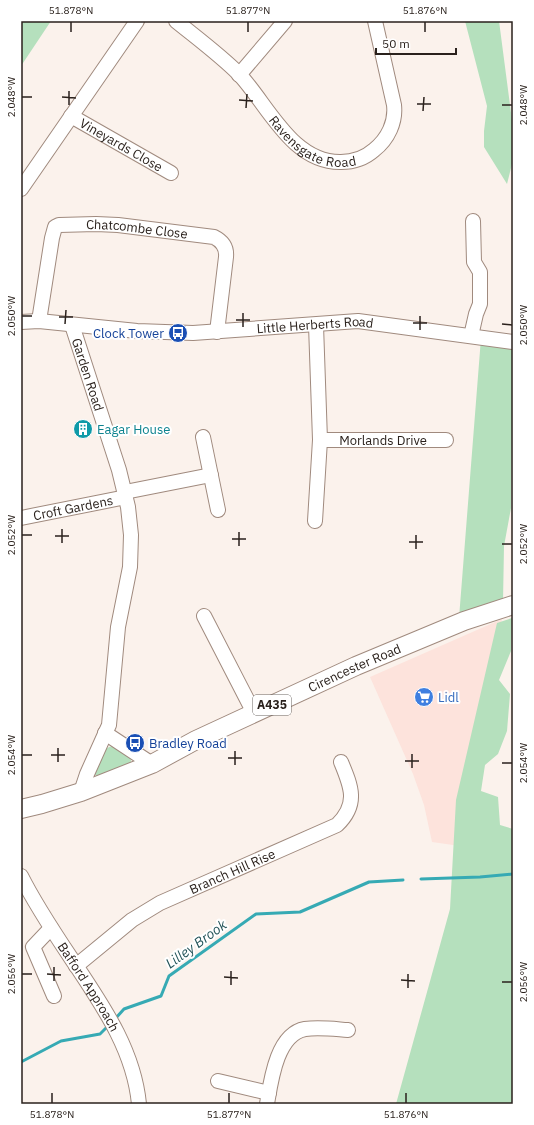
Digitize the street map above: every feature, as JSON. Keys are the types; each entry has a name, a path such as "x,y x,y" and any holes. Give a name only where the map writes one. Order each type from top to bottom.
{"main road":[{"name":"Cirencester Road","path":"21,809 81,792 152,764 196,740 356,666 464,621 506,607"}],"street":[{"path":"21,189 137,21"},
{"name":"Ravensgate Road","path":"176,21 239,75 299,147 313,156 328,162 345,162 361,158 369,154 383,142 392,126 395,117 394,105 375,21"},
{"path":"239,75 286,21"},
{"name":"Vineyards Close","path":"71,116 171,172"},
{"path":"470,336 480,304 480,272 474,262 472,221"},
{"name":"Chatcombe Close","path":"39,321 55,227 59,225 76,224 118,225 214,237 222,243 226,252 216,332"},
{"name":"Little Herberts Road","path":"21,322 39,321 137,332 193,333 358,321 513,342"},
{"name":"Garden Road","path":"72,324 119,470 130,521 130,566 118,627 110,717 109,725 105,733"},
{"path":"315,521 320,440 316,325"},
{"path":"203,437 218,510"},
{"name":"Morlands Drive","path":"320,440 446,440"},
{"path":"125,495 211,474"},
{"name":"Croft Gardens","path":"21,518 125,495"},
{"path":"204,616 254,713"},
{"path":"81,792 87,774 105,733 152,764"},
{"name":"Branch Hill Rise","path":"76,966 132,920 160,904 337,825 348,810 352,798 350,786 340,762"},
{"name":"Bafford Approach","path":"21,876 51,928 98,999 118,1033 136,1080 139,1104"},
{"path":"51,928 33,947 54,996"},
{"path":"218,1081 268,1099 281,1048 289,1038 304,1030 316,1028 348,1030"}],"shaded area":[{"path":"502,619 460,846 432,842 424,805 413,774 370,677"}],"green space":[{"path":"21,21 51,21 21,66"},
{"path":"465,21 499,21 513,128 513,160 507,184 484,147 487,106"},
{"path":"481,338 513,342 511,508 504,546 503,602 459,618"},
{"path":"512,618 511,651 499,680 510,694 507,731 498,754 485,765 481,791 498,797 500,825 513,829 513,1104 396,1104 450,909 456,800 497,623"},
{"path":"113,746 130,756 130,765 99,777 95,775 97,761 101,753 108,747"}],"waterway":[{"name":"Lilley Brook","path":"421,879 480,877 513,874"},
{"name":"Lilley Brook","path":"115,1019 124,1009 161,996 169,976 256,914 300,912 369,882 403,880"},
{"name":"Lilley Brook","path":"21,1062 61,1041 100,1034 108,1026"}],"place":[{"name":"Clock Tower","path":"178,333"},
{"name":"Eagar House","path":"83,429"},
{"name":"Lidl","path":"424,697"},
{"name":"Bradley Road","path":"135,743"}]}
